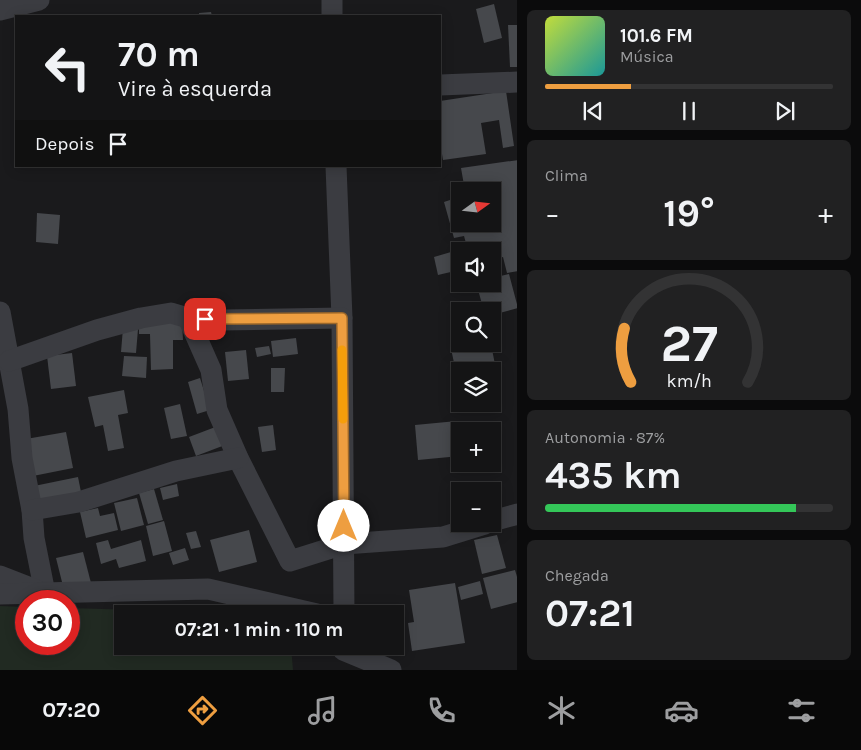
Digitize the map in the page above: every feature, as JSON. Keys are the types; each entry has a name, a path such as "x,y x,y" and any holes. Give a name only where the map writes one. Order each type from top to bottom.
{"street":[{"path":"0,10 39,0"},
{"path":"332,0 332,15"},
{"path":"441,85 517,82"},
{"path":"336,167 342,318 344,605"},
{"path":"0,312 18,409 22,458 32,510 34,538 44,590"},
{"path":"9,361 97,330 141,318 171,313 188,318 221,320 342,318"},
{"path":"188,318 212,370 216,410 290,561 344,544 443,537 459,532"},
{"path":"32,510 79,502 176,471 238,458"},
{"path":"501,519 517,514"},
{"path":"0,576 37,590"},
{"path":"80,592 208,590 276,605"},
{"path":"0,594 15,594"},
{"path":"343,655 391,670"}],"shaded area":[{"path":"0,606 15,607 15,655 80,655 80,608 114,609 114,655 292,655 293,670 0,670"}],"building":[{"path":"494,4 502,38 484,43 476,9"},
{"path":"211,12 212,15 199,15 199,13"},
{"path":"508,25 517,25 517,67 510,67"},
{"path":"506,91 514,146 503,148 499,120 481,123 486,154 443,160 441,148 441,101"},
{"path":"517,160 517,271 507,273 503,257 501,258 501,242 466,242 464,236 454,238 452,232 501,232 501,182 463,182 461,168"},
{"path":"451,200 451,227 444,202"},
{"path":"37,213 60,215 58,244 36,242"},
{"path":"451,252 451,272 438,275 434,257"},
{"path":"509,274 517,308 501,313 501,302 481,302 479,292 501,292 501,276"},
{"path":"182,322 183,340 173,340 173,369 151,370 150,334 139,334 139,323"},
{"path":"123,328 138,329 136,353 121,352"},
{"path":"296,338 298,354 273,357 271,341"},
{"path":"269,346 271,354 257,357 255,348"},
{"path":"246,350 249,379 228,381 225,352"},
{"path":"452,352 493,352 494,362 454,362"},
{"path":"72,353 76,386 51,389 47,356"},
{"path":"124,356 147,357 146,378 122,376"},
{"path":"271,368 285,368 284,392 271,392"},
{"path":"200,378 210,410 197,414 188,382"},
{"path":"124,390 128,413 118,415 124,448 108,451 103,425 95,427 88,397"},
{"path":"180,404 187,436 171,439 164,408"},
{"path":"457,421 451,422 451,457 418,460 415,425"},
{"path":"273,425 276,450 262,452 258,427"},
{"path":"218,426 225,445 196,456 189,437"},
{"path":"66,432 73,468 33,476 26,439"},
{"path":"78,477 81,492 36,501 34,486"},
{"path":"177,484 179,496 163,500 160,488"},
{"path":"154,489 163,520 148,524 139,493"},
{"path":"137,498 144,525 121,531 114,503"},
{"path":"98,508 100,516 114,513 118,530 86,538 80,512"},
{"path":"164,521 172,551 153,556 146,526"},
{"path":"249,530 257,562 219,572 210,540"},
{"path":"196,531 201,547 191,549 186,533"},
{"path":"497,535 506,568 482,574 474,540"},
{"path":"108,540 111,549 141,540 146,561 119,568 116,559 101,564 96,543"},
{"path":"185,548 189,560 173,565 169,553"},
{"path":"83,552 91,583 64,590 56,558"},
{"path":"515,570 517,577 517,602 491,609 483,578"},
{"path":"480,581 483,594 461,600 458,587"},
{"path":"455,583 465,643 412,651 408,623 414,622 409,590"}],"slow traffic":[{"path":"342,350 343,419"}],"route":[{"path":"205,319 342,318 344,526"}]}
